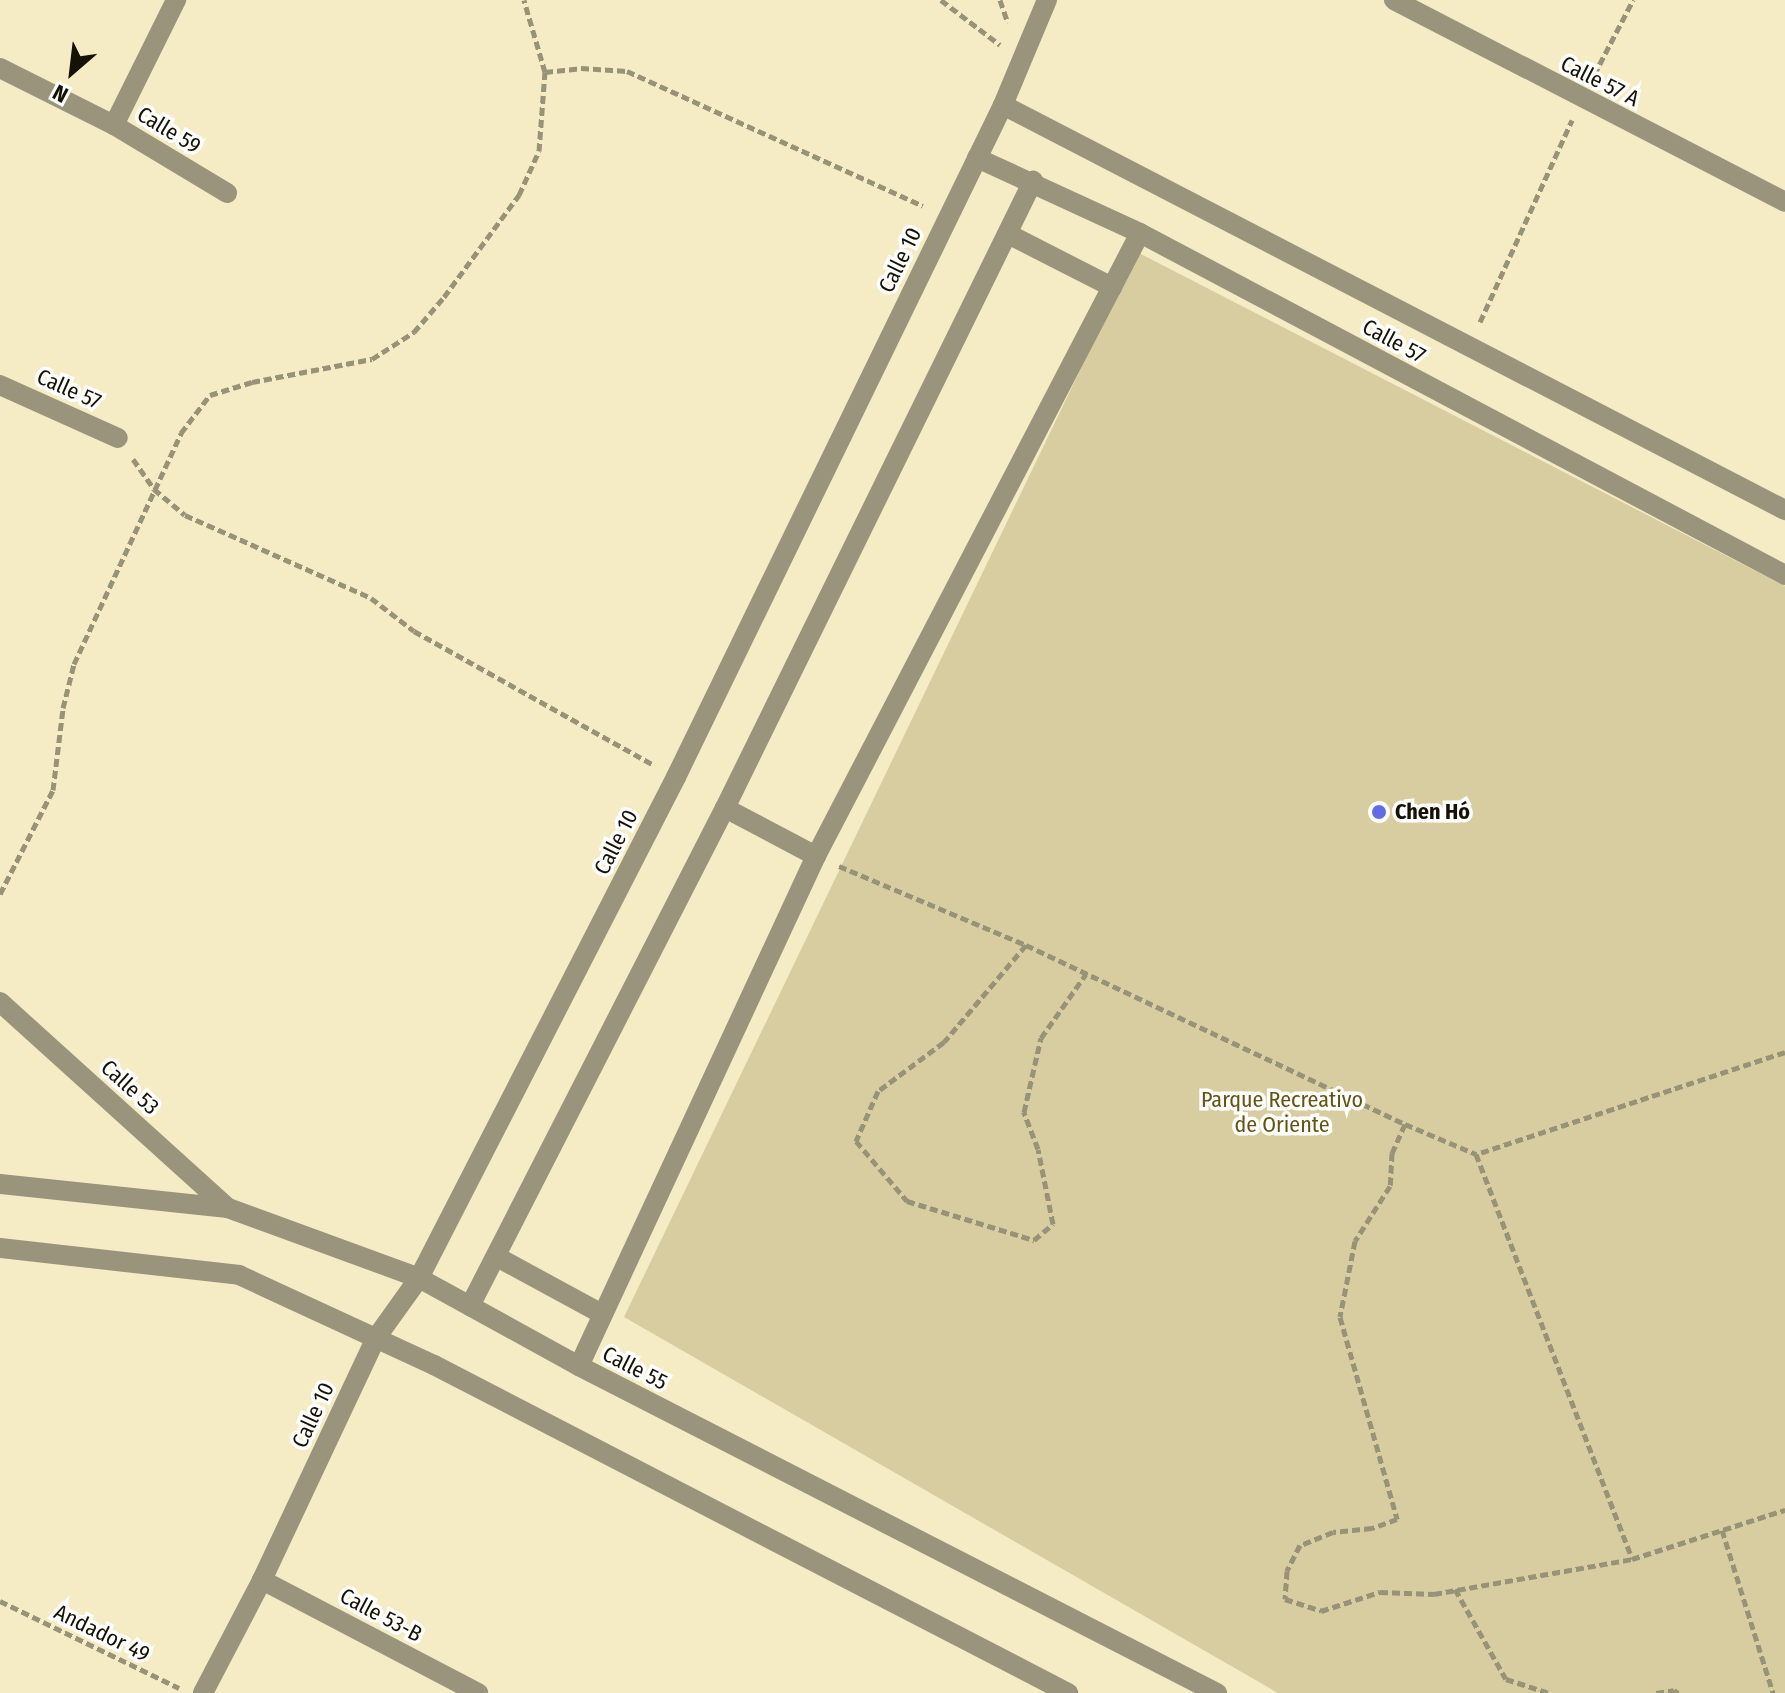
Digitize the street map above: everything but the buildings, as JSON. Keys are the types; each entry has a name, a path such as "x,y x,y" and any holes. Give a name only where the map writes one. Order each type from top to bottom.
{"street":[{"path":"114,125 176,0"},
{"name":"Calle 10","path":"203,1693 262,1580 376,1338 419,1278 676,777 1003,105 1047,0"},
{"name":"Calle 57 A","path":"1394,0 1785,202"},
{"name":"Calle 59","path":"0,68 114,125 227,193"},
{"name":"Calle 57","path":"1003,105 1785,510"},
{"name":"Calle 57","path":"977,158 1033,181 1140,233 1785,575"},
{"path":"470,1306 725,808 1033,181"},
{"path":"579,1366 816,856 1140,233"},
{"path":"1008,234 1112,287"},
{"name":"Calle 57","path":"0,385 118,438"},
{"path":"725,808 816,856"},
{"name":"Calle 53","path":"0,1002 228,1208"},
{"name":"Calle 55","path":"0,1184 228,1208 419,1278 579,1366 1217,1693"},
{"path":"0,1248 239,1275 376,1338 1068,1693"},
{"path":"497,1257 602,1314"},
{"name":"Calle 53-B","path":"262,1580 478,1693"}],"path":[{"path":"0,894 53,790 63,708 74,664 181,433 210,395 252,382 372,359 414,332 444,297 519,195 539,151 545,72 524,0"},
{"path":"941,0 1021,61"},
{"path":"1000,0 1021,61"},
{"path":"1468,348 1582,99 1633,0"},
{"path":"545,72 581,68 627,71 948,218"},
{"path":"118,438 154,489 185,515 371,598 414,631 676,777"},
{"path":"816,856 1026,945 1405,1124 1476,1154 1785,1052"},
{"path":"1026,945 944,1042 878,1091 856,1141 907,1201 1034,1240 1053,1224 1038,1149 1024,1112 1041,1038 1086,974"},
{"path":"1405,1124 1392,1153 1390,1186 1355,1241 1340,1317 1397,1519 1372,1528 1333,1532 1300,1545 1287,1571 1285,1599 1321,1611 1380,1592 1434,1594 1632,1559 1785,1510"},
{"path":"1476,1154 1632,1559"},
{"path":"1722,1530 1773,1693"},
{"path":"1455,1589 1506,1679 1549,1693"},
{"name":"Andador 49","path":"0,1601 190,1693"},
{"path":"1656,1693 1674,1690 1678,1693"}],"green space":[{"name":"Parque Recreativo de Oriente","path":"1137,252 1785,586 1785,1693 1278,1693 624,1317"}],"place":[{"name":"Chen Hó","path":"1379,812"}]}
